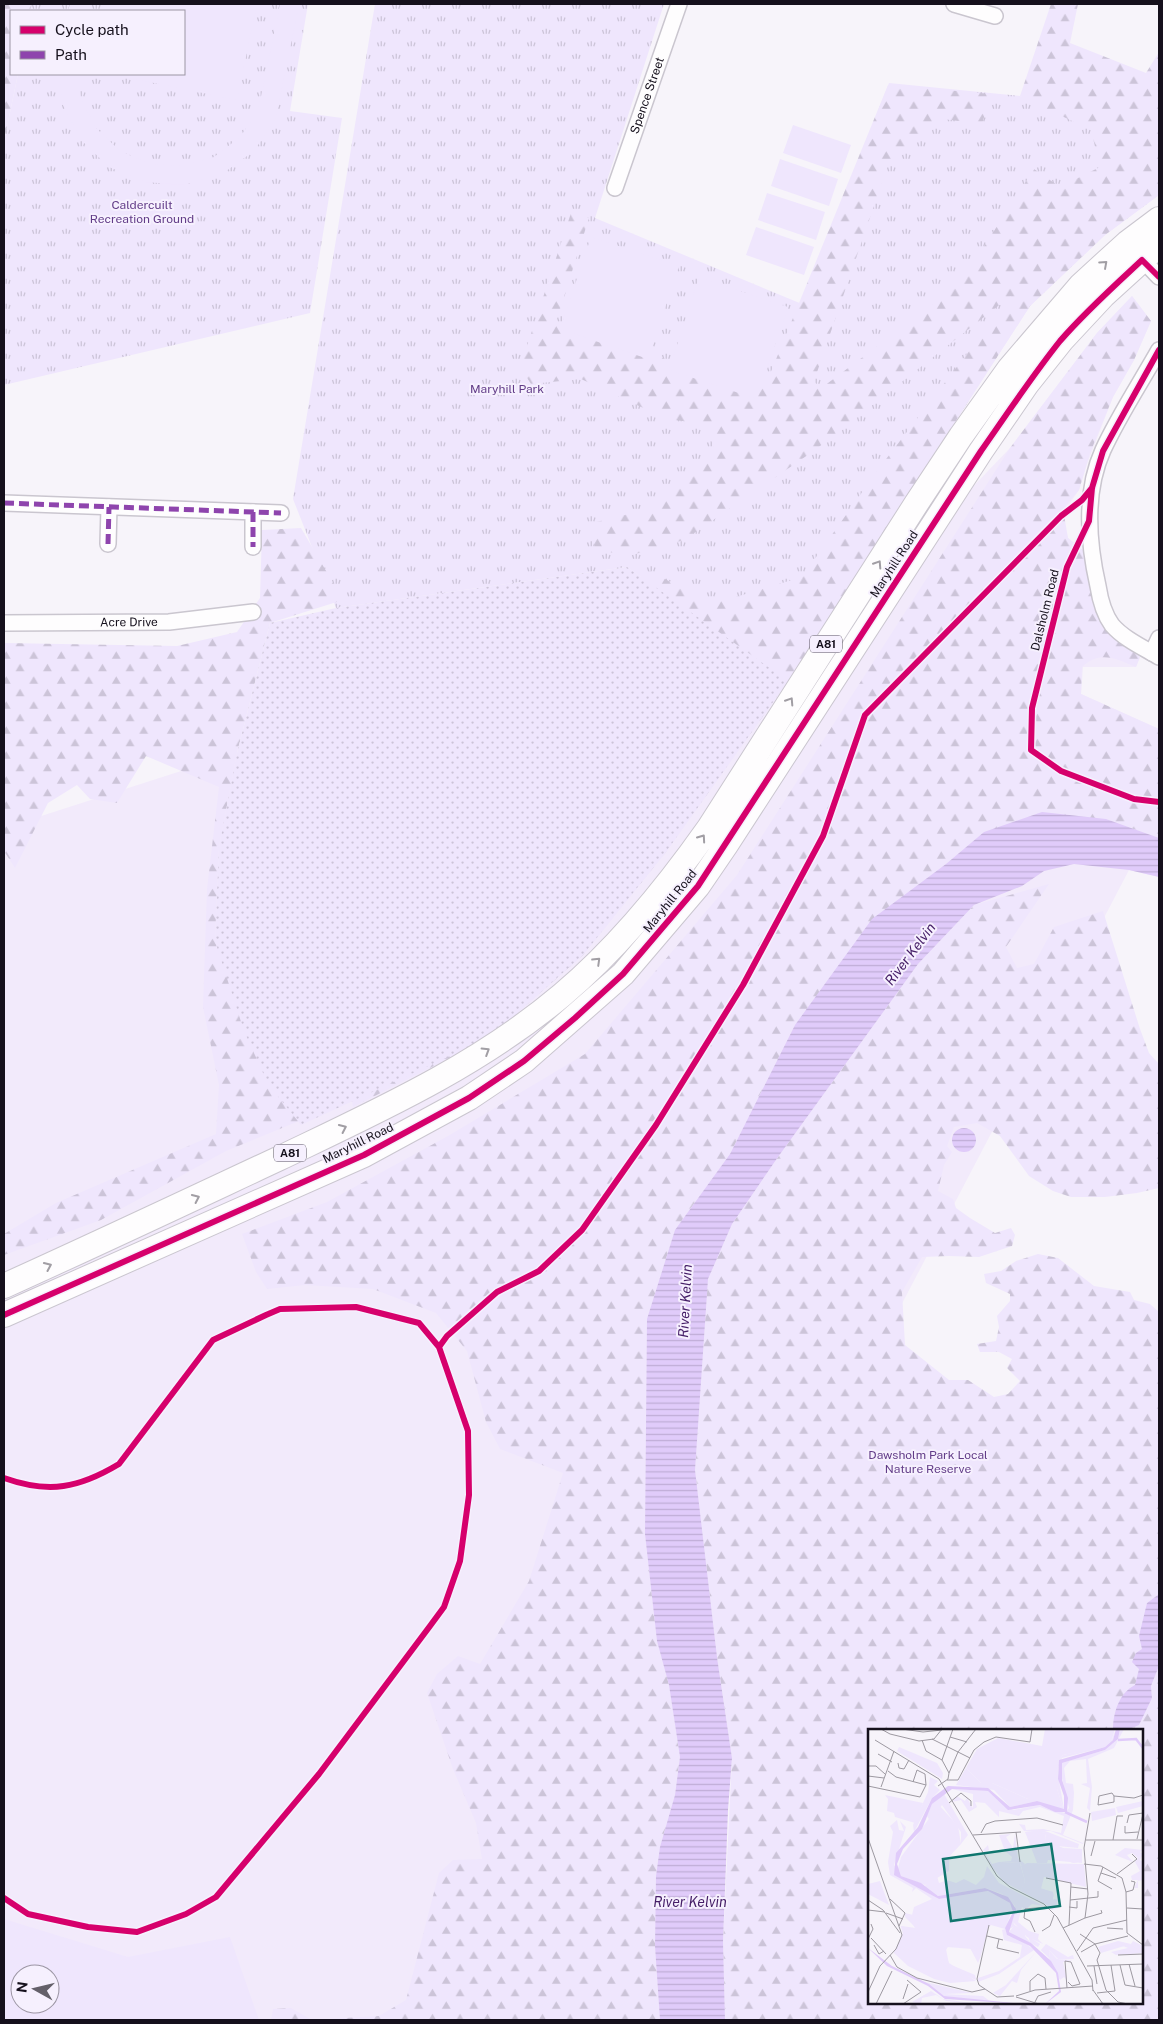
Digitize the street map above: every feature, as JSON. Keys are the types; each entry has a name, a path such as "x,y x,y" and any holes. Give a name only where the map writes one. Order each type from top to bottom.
{"main road":[{"name":"Maryhill Road","path":"4,1315 364,1155 469,1098 524,1061 623,974 698,886 981,450 1027,384 1062,340 1143,250 1159,219"},
{"name":"Maryhill Road","path":"4,1286 354,1123 458,1069 512,1034 562,995 649,909 680,869 961,436 1009,369 1081,285 1143,250"},
{"path":"806,677 826,690"}],"street":[{"name":"Spence Street","path":"616,188 679,4"},
{"path":"954,4 995,16"},
{"path":"1143,250 1159,278"},
{"path":"1159,350 1103,451 1092,488 1089,521 1093,564 1100,594 1111,624 1125,637 1156,655 1159,638"},
{"path":"4,503 280,513"},
{"path":"108,544 109,507"},
{"path":"253,512 254,547"},
{"name":"Acre Drive","path":"4,623 169,622 253,612"}],"shaded area":[{"path":"1132,296 1151,321 1134,360 1113,397 1079,490 1061,516 1068,538 1084,551 1094,607 1109,633 1140,657 1136,667 1083,667 1081,694 1159,729 1159,877 1129,870 717,1657 725,2020 4,2020 4,828 237,753 627,567 788,680 1010,448 1097,333"}],"green space":[{"path":"4,4 32,4 30,10 10,10 10,75 18,75 4,141"},
{"name":"Caldercuilt Recreation Ground","path":"32,4 308,4 290,111 342,118 310,313 4,385 4,141 18,75 185,75 185,10 30,10"},
{"path":"70,4 89,4 88,10 68,10"},
{"path":"107,4 257,4 237,100 115,75 185,75 185,10 106,10"},
{"path":"280,4 299,4 276,118 254,151 222,174 184,185 145,182 109,167 81,140 63,105 59,75 78,75 81,99 96,128 120,151 150,164 182,166 214,157 240,137 258,111"},
{"name":"Maryhill Park","path":"375,4 664,4 595,218 802,304 889,83 1020,96 1157,123 1159,195 1105,235 1030,306 788,681 627,567 336,608 293,499"},
{"path":"1051,4 1078,4 1070,43 1146,73 1159,52 1159,195 1105,235 1030,306 788,681 666,852 583,955 489,1038 353,1107 348,1077 613,594 650,571 712,604 802,577 880,467 1012,295 815,450 684,540 625,557 595,547 588,524 649,509 714,449 706,424 667,419 581,379 531,384 520,367 572,210 589,218 556,322 730,381 768,379 888,85 991,94 982,124 943,119 888,165 814,381 820,389 931,306 976,259 1034,169 1060,187 1100,167 1091,130 1020,96"},
{"path":"793,125 851,145 841,173 783,153"},
{"path":"780,159 838,179 829,206 771,186"},
{"path":"767,193 825,212 816,240 758,220"},
{"path":"756,227 814,247 804,275 746,255"},
{"path":"591,237 679,266 648,359 560,329"},
{"path":"699,277 788,307 757,399 669,370"},
{"path":"1132,296 1151,321 1134,360 1113,397 1090,453 1079,490 1063,509 1068,538 1084,551 1094,607 1109,633 1140,657 1136,667 1122,661 1102,657 1089,662 1082,667 1081,694 1159,729 1159,838 1106,819 984,832 946,864 795,1025 730,1154 675,1230 647,1319 645,1534 657,1641 669,1685 680,1757 675,1795 660,1847 656,1876 655,1946 660,2020 312,2020 379,2016 406,2000 439,1873 453,1860 482,1859 476,1823 453,1769 427,1693 437,1674 458,1656 480,1664 529,1581 563,1473 500,1449 486,1422 467,1351 436,1313 373,1289 305,1285 267,1289 256,1272 242,1234 327,1202 448,1136 585,1054 737,875 1010,448 1097,333"},
{"path":"301,528 343,600 270,623 237,753 219,847 215,941 338,1105 226,1151 101,1220 4,1255 4,1234 56,1203 216,1134 219,1085 203,1007 207,889 219,787 146,756 117,803 90,799 77,785 48,803 15,868 4,851 4,643 177,646 237,632 260,598 262,530"},
{"path":"627,567 788,681 666,852 583,955 489,1038 301,1125 268,1084 244,1031 215,941 219,847 237,753 270,623 336,608"},
{"name":"Dawsholm Park Local Nature Reserve","path":"1049,884 1006,947 1017,968 1034,964 1054,927 1103,911 1140,1029 1149,1053 1159,1064 1159,1188 1105,1197 1071,1197 1053,1191 1029,1176 1000,1136 977,1123 954,1127 947,1146 952,1152 944,1165 938,1191 953,1199 956,1208 995,1233 1011,1228 1015,1235 1012,1246 979,1257 922,1257 902,1292 905,1345 949,1380 968,1380 994,1397 1008,1394 1020,1381 1007,1368 1012,1359 999,1352 980,1352 977,1344 996,1341 999,1327 997,1316 1010,1301 1010,1294 986,1283 984,1274 1001,1271 1016,1261 1038,1254 1058,1258 1094,1286 1130,1292 1134,1300 1150,1304 1159,1312 1159,1594 1147,1603 1144,1645 1138,1676 1132,1691 1118,1713 1113,1729 868,1729 868,2004 1143,2004 1143,1729 1133,1729 1152,1698 1151,1686 1159,1666 1159,2020 725,2020 723,1942 732,1758 717,1657 695,1470 708,1279 732,1224 778,1157 918,964 974,905"},
{"path":"4,1919 128,1957 230,1937 259,2020 4,2020"},
{"path":"291,2008 312,2020 271,2020 273,2009"}],"water":[{"name":"River Kelvin","path":"1042,812 1106,819 1159,838 1159,877 1129,870 1074,864 1044,871 1022,886 974,905 918,964 778,1157 732,1224 708,1279 695,1470 717,1657 732,1758 723,1942 725,2020 660,2020 655,1946 656,1876 660,1847 675,1795 680,1757 669,1685 657,1641 645,1534 647,1319 675,1230 730,1154 795,1025 872,919 946,864 984,832"},
{"path":"959,1128 969,1128 976,1135 976,1145 969,1152 959,1152 952,1145 952,1135"},
{"path":"1159,1594 1159,1666 1151,1686 1152,1698 1139,1725 1132,1729 1113,1729 1118,1704 1125,1693 1135,1685 1139,1669 1132,1662 1136,1653 1142,1649 1139,1636 1147,1603"}],"marked path":[{"path":"4,503 281,513"},
{"path":"108,544 109,507"},
{"path":"253,512 253,547"}],"cycle path":[{"path":"4,1315 364,1155 469,1098 524,1061 575,1018 623,974 698,886 981,451 1060,341 1090,309 1142,260 1159,277"},
{"name":"Dalsholm Road","path":"1159,350 1103,451 1092,488 1089,521 1067,567 1032,708 1031,750 1061,771 1134,799 1159,802"},
{"path":"439,1347 447,1336 497,1292 539,1271 582,1230 656,1125 743,985 823,836 865,715 1061,516 1082,500 1092,488"},
{"path":"4,1478 35,1486 63,1486 90,1479 119,1464 213,1340 280,1309 356,1307 419,1323 439,1347 468,1431 469,1495 460,1561 444,1607 319,1774 216,1897 186,1914 137,1932 88,1927 28,1914 4,1898"}]}
